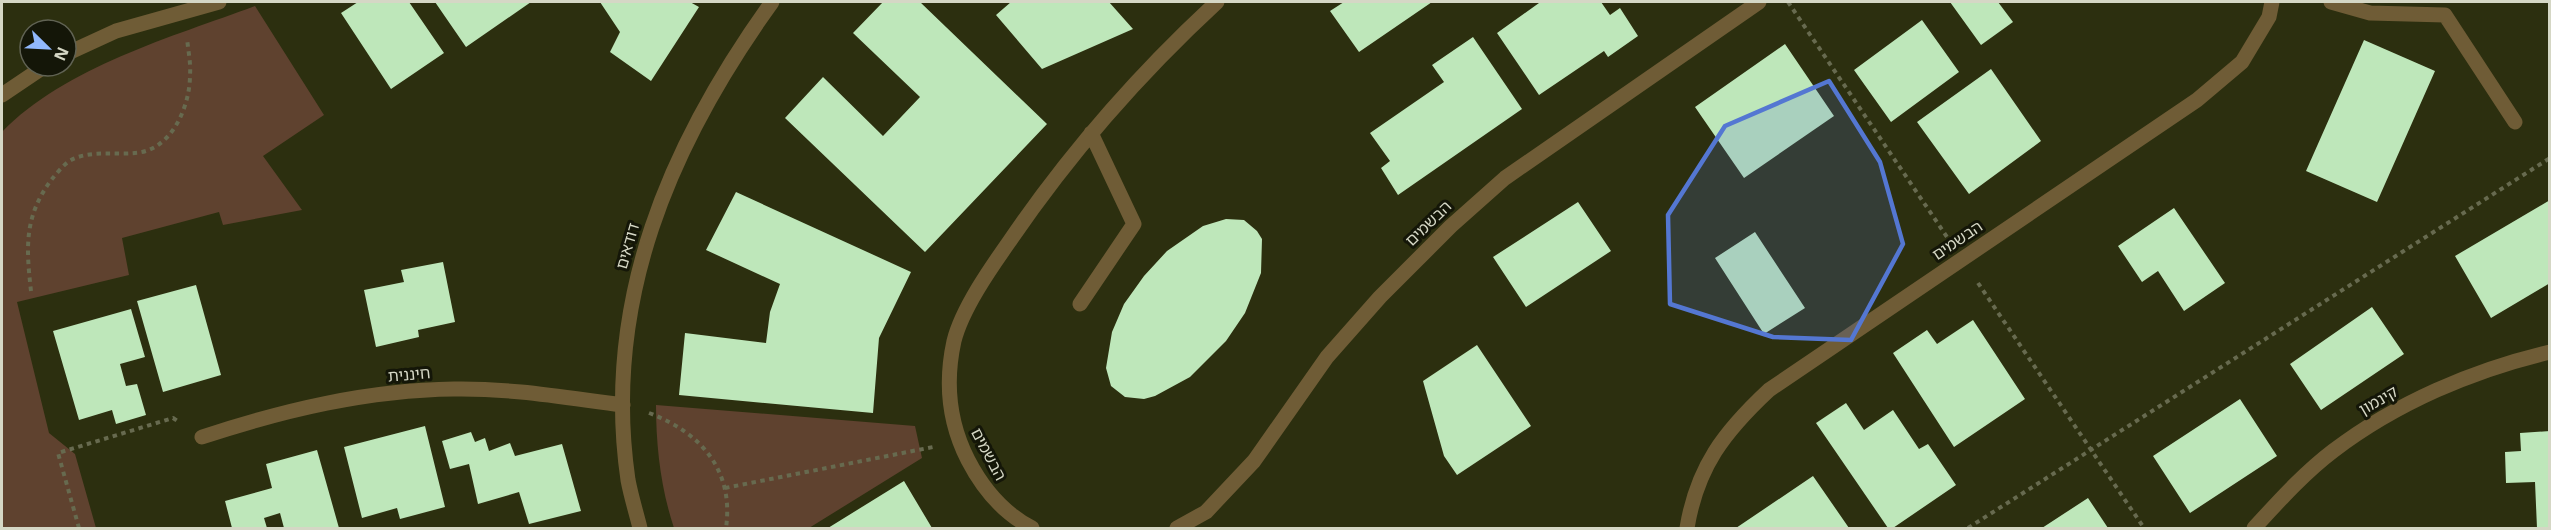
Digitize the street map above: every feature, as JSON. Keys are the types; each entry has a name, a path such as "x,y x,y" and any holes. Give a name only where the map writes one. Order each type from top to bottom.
{"street":[{"path":"78,49 116,32 219,2"},
{"name":"דודאים","path":"640,528 628,481 623,405 625,350 636,278 662,195 680,154 724,72 772,2"},
{"name":"הבשמים","path":"1032,528 1016,519 982,486 959,442 948,393 955,340 979,285 1048,186 1091,133 1154,63 1217,2"},
{"name":"הבשמים","path":"1177,528 1206,512 1254,461 1327,357 1397,278 1451,226 1505,178 1759,2"},
{"name":"הבשמים","path":"1687,528 1691,505 1701,474 1718,444 1741,416 1769,390 2197,100 2242,62 2269,17 2272,2"},
{"path":"2331,2 2370,13 2445,15 2515,122"},
{"path":"2,95 27,78"},
{"path":"1080,304 1134,224 1091,133"},
{"name":"קינמון","path":"2254,528 2299,480 2332,451 2369,425 2409,403 2452,384 2498,367 2550,352"},
{"name":"חיננית","path":"202,437 307,407 412,391 496,390 623,405"}],"path":[{"path":"32,291 27,245 30,218 42,193 59,171 72,160 96,154 138,153 166,140 177,123 187,101 190,75 184,11"},
{"path":"1968,528 2550,158"},
{"path":"623,405 677,425 699,442 715,462 725,488 728,509 726,528"},
{"path":"79,528 58,453 173,418 202,437"},
{"path":"725,488 959,442"}],"highlighted area":[{"path":"1829,81 1880,162 1903,244 1851,340 1773,337 1670,304 1668,215 1725,126"}],"shaded area":[{"path":"255,6 324,115 263,156 302,210 223,225 219,212 122,238 129,275 17,302 49,433 75,454 96,528 2,528 2,132 56,89 121,56"},
{"path":"656,405 915,426 922,458 809,528 674,528 660,468"}],"building":[{"path":"358,2 409,2 444,53 391,89 341,13"},
{"path":"435,2 531,2 466,47"},
{"path":"600,2 690,2 699,7 651,81 610,52 620,32"},
{"path":"883,2 920,2 1047,124 925,252 785,118 823,77 883,136 920,97 853,33"},
{"path":"1011,2 1109,2 1133,29 1042,69 996,15"},
{"path":"1344,2 1432,2 1359,52 1330,11"},
{"path":"1538,2 1601,2 1610,15 1620,8 1638,36 1608,57 1604,51 1539,95 1497,33"},
{"path":"1950,2 1998,2 2013,22 1981,45"},
{"path":"1922,20 1959,72 1891,122 1854,70"},
{"path":"1473,37 1522,109 1398,195 1381,168 1390,161 1370,133 1444,82 1432,65"},
{"path":"2364,40 2435,71 2377,202 2306,171"},
{"path":"1785,44 1834,116 1744,178 1695,107"},
{"path":"1991,69 2041,141 1969,194 1917,122"},
{"path":"736,192 911,272 879,338 873,413 679,395 685,333 766,343 770,312 780,284 706,250"},
{"path":"2550,200 2550,283 2491,318 2455,256"},
{"path":"1578,202 1611,251 1526,307 1493,257"},
{"path":"2174,208 2225,283 2184,311 2158,271 2142,282 2118,246"},
{"path":"1226,219 1244,220 1257,231 1262,239 1261,273 1245,313 1226,341 1190,377 1155,396 1144,399 1125,397 1111,386 1106,368 1112,332 1124,304 1144,276 1167,251 1203,226"},
{"path":"1755,232 1805,308 1764,334 1715,258"},
{"path":"443,262 455,322 418,330 419,337 376,347 364,290 404,282 401,270"},
{"path":"196,285 221,375 163,392 137,301"},
{"path":"2372,307 2404,354 2321,410 2290,364"},
{"path":"131,309 145,357 120,364 126,386 137,384 146,415 116,424 112,410 79,420 53,331"},
{"path":"1973,320 2025,399 1954,447 1893,353 1927,330 1937,344"},
{"path":"1477,345 1531,426 1457,475 1444,456 1423,381"},
{"path":"2240,399 2277,456 2190,513 2153,456"},
{"path":"1846,403 1864,430 1893,410 1919,449 1928,444 1956,485 1893,528 1888,528 1816,423"},
{"path":"425,426 445,507 400,519 397,508 362,518 344,447"},
{"path":"2550,431 2550,528 2537,528 2535,482 2506,483 2505,452 2521,451 2520,433"},
{"path":"471,432 475,442 485,438 489,451 510,443 515,456 562,444 581,511 529,524 519,492 478,504 469,464 450,469 442,441"},
{"path":"317,450 339,528 284,528 280,513 264,518 267,528 232,528 225,501 272,488 266,464"},
{"path":"1813,476 1849,528 1736,528"},
{"path":"904,481 932,528 828,528"},
{"path":"2088,498 2108,528 2042,528"}]}
